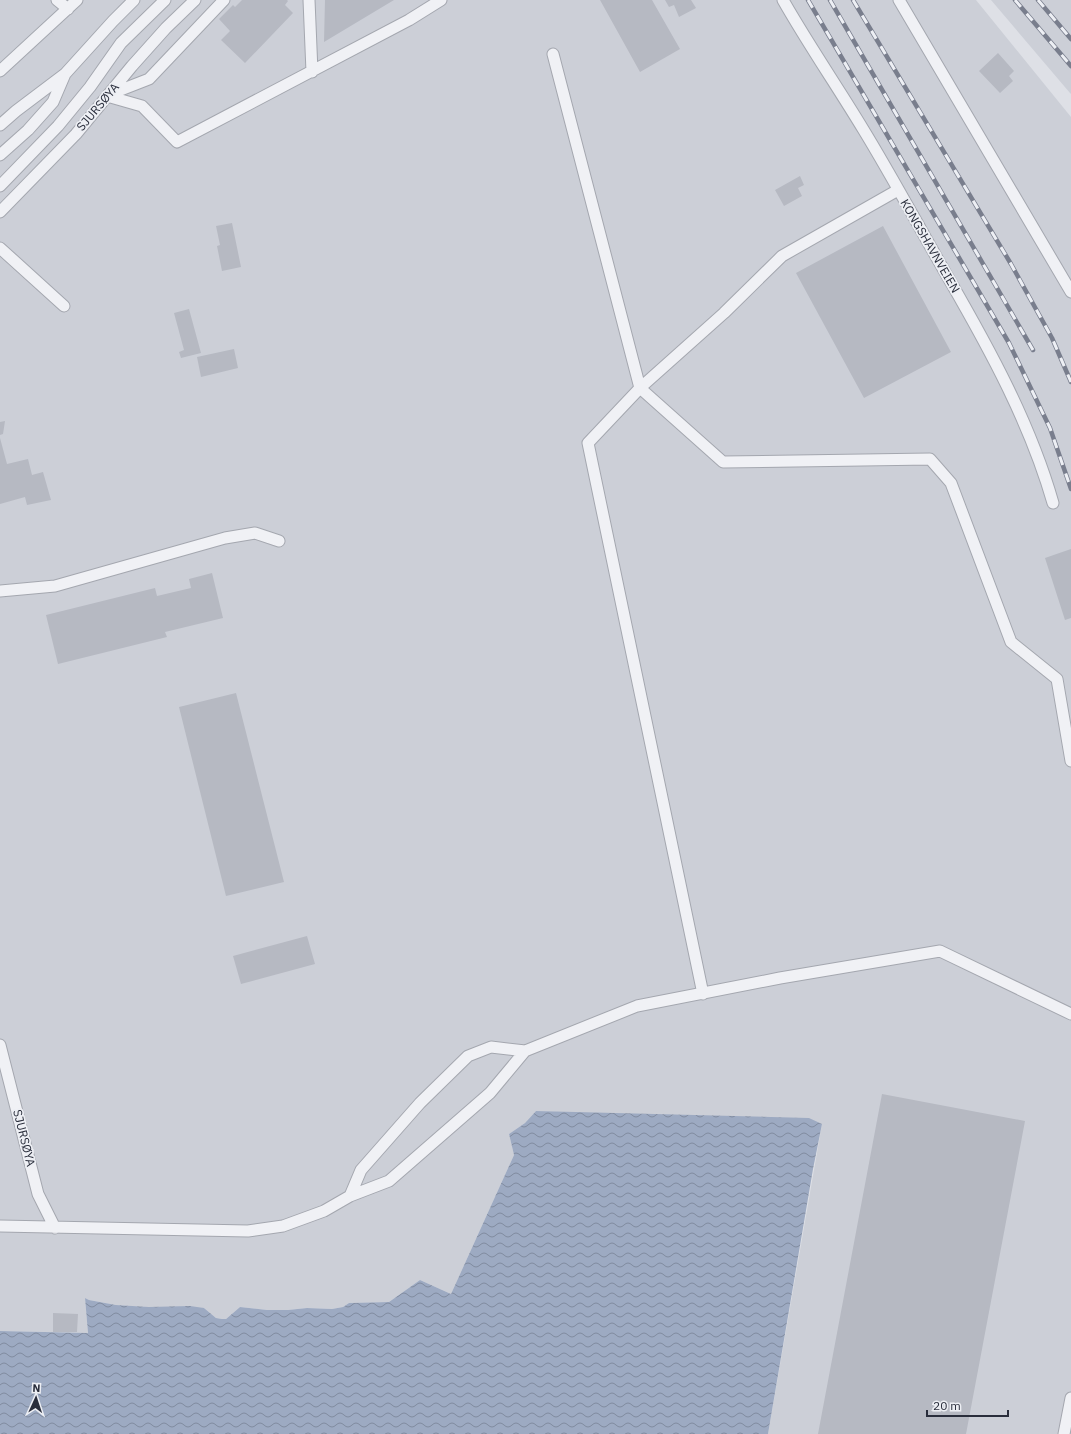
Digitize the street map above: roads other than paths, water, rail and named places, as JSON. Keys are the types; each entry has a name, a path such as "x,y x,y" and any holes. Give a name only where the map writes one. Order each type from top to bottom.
{"lane":[{"path":"57,0 68,9"},
{"path":"0,70 77,0"},
{"path":"0,125 65,74 134,0"},
{"name":"SJURSØYA","path":"0,186 58,126 90,87 121,43 165,0"},
{"name":"SJURSØYA","path":"0,212 76,134 166,28 195,0"},
{"path":"107,96 149,79 224,0"},
{"path":"309,0 312,72"},
{"path":"107,96 142,106 178,142 409,20 441,0"},
{"name":"KONGSHAVNVEIEN","path":"783,0 863,129 988,348 1014,401 1032,443 1046,479 1053,503"},
{"path":"899,0 1071,292"},
{"path":"553,54 640,388 724,462 930,458 951,483 1011,642 1057,679 1071,761"},
{"path":"0,156 28,130 53,102 65,74"},
{"path":"703,994 588,443 640,388 724,313 782,256 898,190"},
{"path":"0,248 64,306"},
{"path":"0,591 55,586 225,538 255,533 279,541"},
{"path":"0,1226 248,1231 283,1226 324,1212 350,1196 389,1181 490,1093 525,1051 637,1006 780,978 940,951 1071,1014"},
{"name":"SJURSØYA","path":"0,1045 38,1194 55,1228"},
{"path":"350,1196 361,1170 420,1103 468,1056 491,1047 525,1051"},
{"path":"1064,1434 1071,1398"}],"water":[{"path":"536,1111 809,1118 822,1124 768,1434 0,1434 0,1331 88,1333 85,1298 116,1305 149,1307 190,1306 204,1308 216,1318 226,1319 240,1307 267,1310 307,1308 332,1309 343,1307 349,1303 389,1302 420,1280 451,1294 514,1155 509,1134 525,1123"}],"railway":[{"path":"808,0 1009,343 1050,428 1071,489"},
{"path":"830,0 1033,350"},
{"path":"853,0 1011,264 1052,338 1071,382"},
{"path":"1015,0 1071,66"},
{"path":"1038,0 1071,39"}]}
